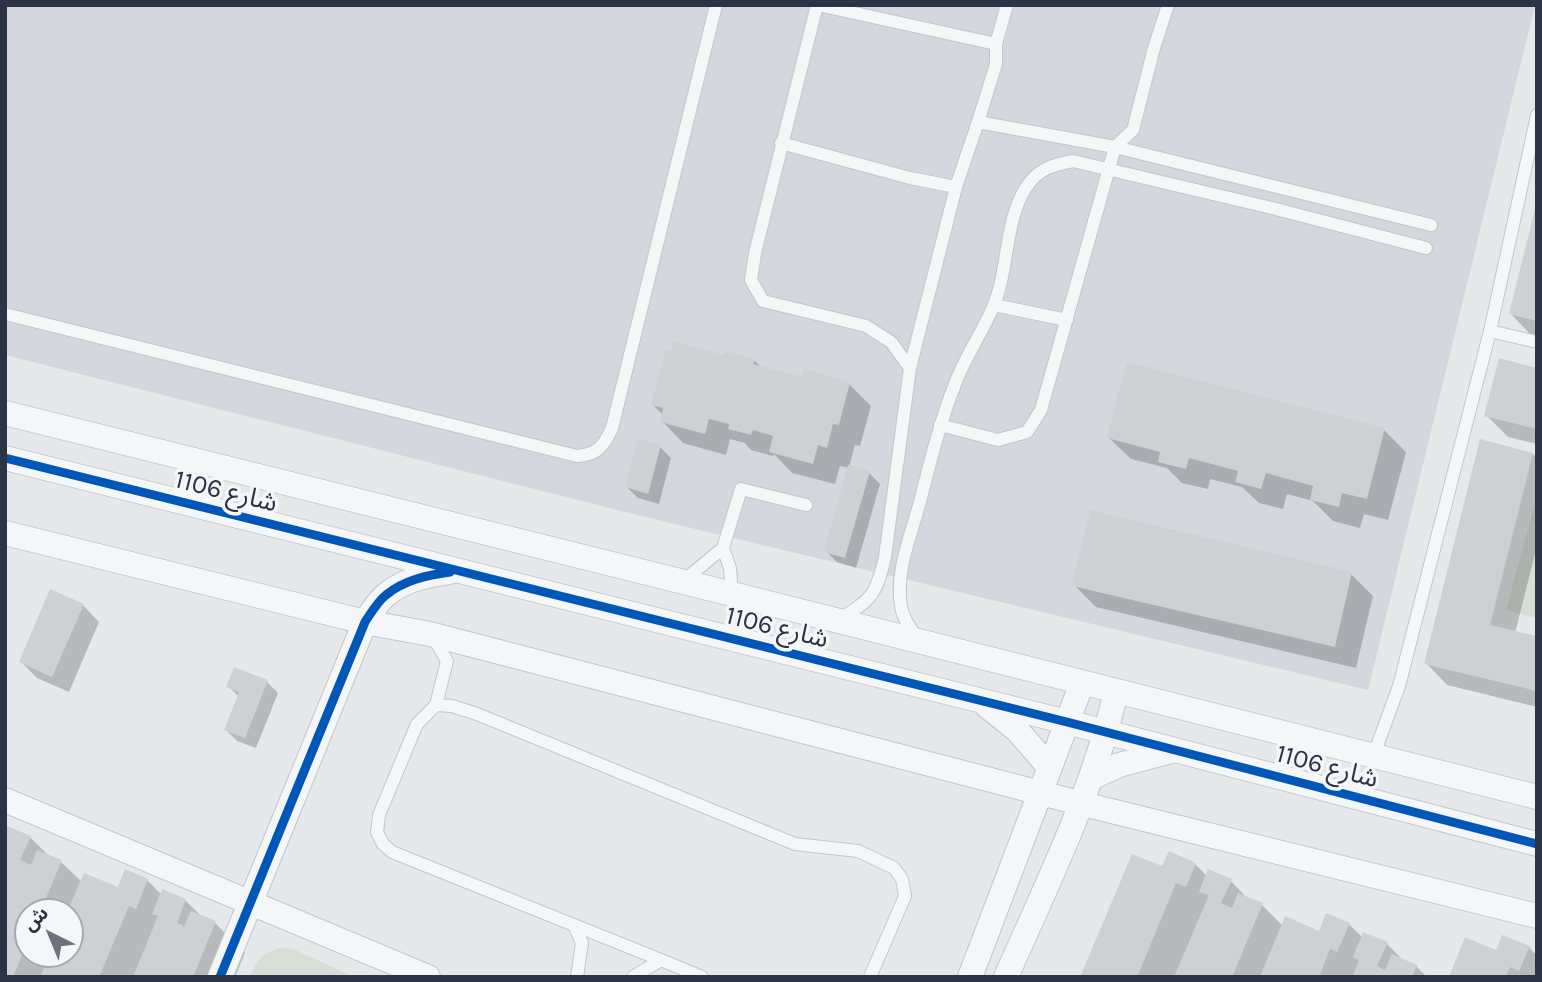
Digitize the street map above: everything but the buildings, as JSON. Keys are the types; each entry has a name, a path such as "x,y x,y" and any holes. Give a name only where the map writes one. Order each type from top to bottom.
{"street":[{"name":"شارع 1106","path":"5,413 1537,797"},
{"name":"شارع 1106","path":"5,458 1068,722 1537,844"},
{"path":"7,538 365,622 430,634 1083,804 1537,916"},
{"path":"220,977 365,622 384,595 403,584 429,575 459,571"},
{"path":"970,977 1082,683"},
{"path":"1006,977 1083,804 1107,733 1116,692"},
{"path":"978,700 1017,730 1049,767"},
{"path":"1093,777 1119,765 1175,751"},
{"path":"5,800 428,977"}],"lane":[{"path":"5,314 577,456 590,455 606,442 612,428 716,5"},
{"path":"910,368 891,342 866,326 763,301 755,289 751,280 755,253 781,143 818,5 996,44"},
{"path":"836,621 867,603 879,584 886,557 910,368 956,187 996,64 996,44 1007,5"},
{"path":"940,425 998,440 1027,432 1041,410 1115,147 1133,130 1168,5"},
{"path":"1373,757 1399,686 1490,331 1537,115"},
{"path":"978,122 1115,147 1431,225"},
{"path":"781,143 910,178 956,187"},
{"path":"920,643 905,620 901,607 903,565 940,425 956,382 994,305 1016,208 1026,188 1040,170 1052,164 1073,161 1426,248"},
{"path":"994,305 1067,320"},
{"path":"1490,331 1537,342"},
{"path":"681,582 723,548 741,489 806,505"},
{"path":"723,548 730,568 732,594"},
{"path":"430,634 447,661 436,705 417,724 379,815 377,832 383,844 401,856 702,977"},
{"path":"436,705 452,706 477,714 795,845 858,851 894,868 902,879 905,897 870,977"},
{"path":"574,925 582,943 577,977"},
{"path":"633,977 662,960"}],"shaded area":[{"path":"5,5 1535,5 1368,690 637,515 5,355"},
{"path":"1537,495 1537,618 1506,610"},
{"path":"283,948 293,949 354,977 250,977 262,957"}],"cycle path":[{"path":"5,458 1067,722 1537,844"},
{"path":"220,977 365,622 380,600 400,585 450,572"}]}
